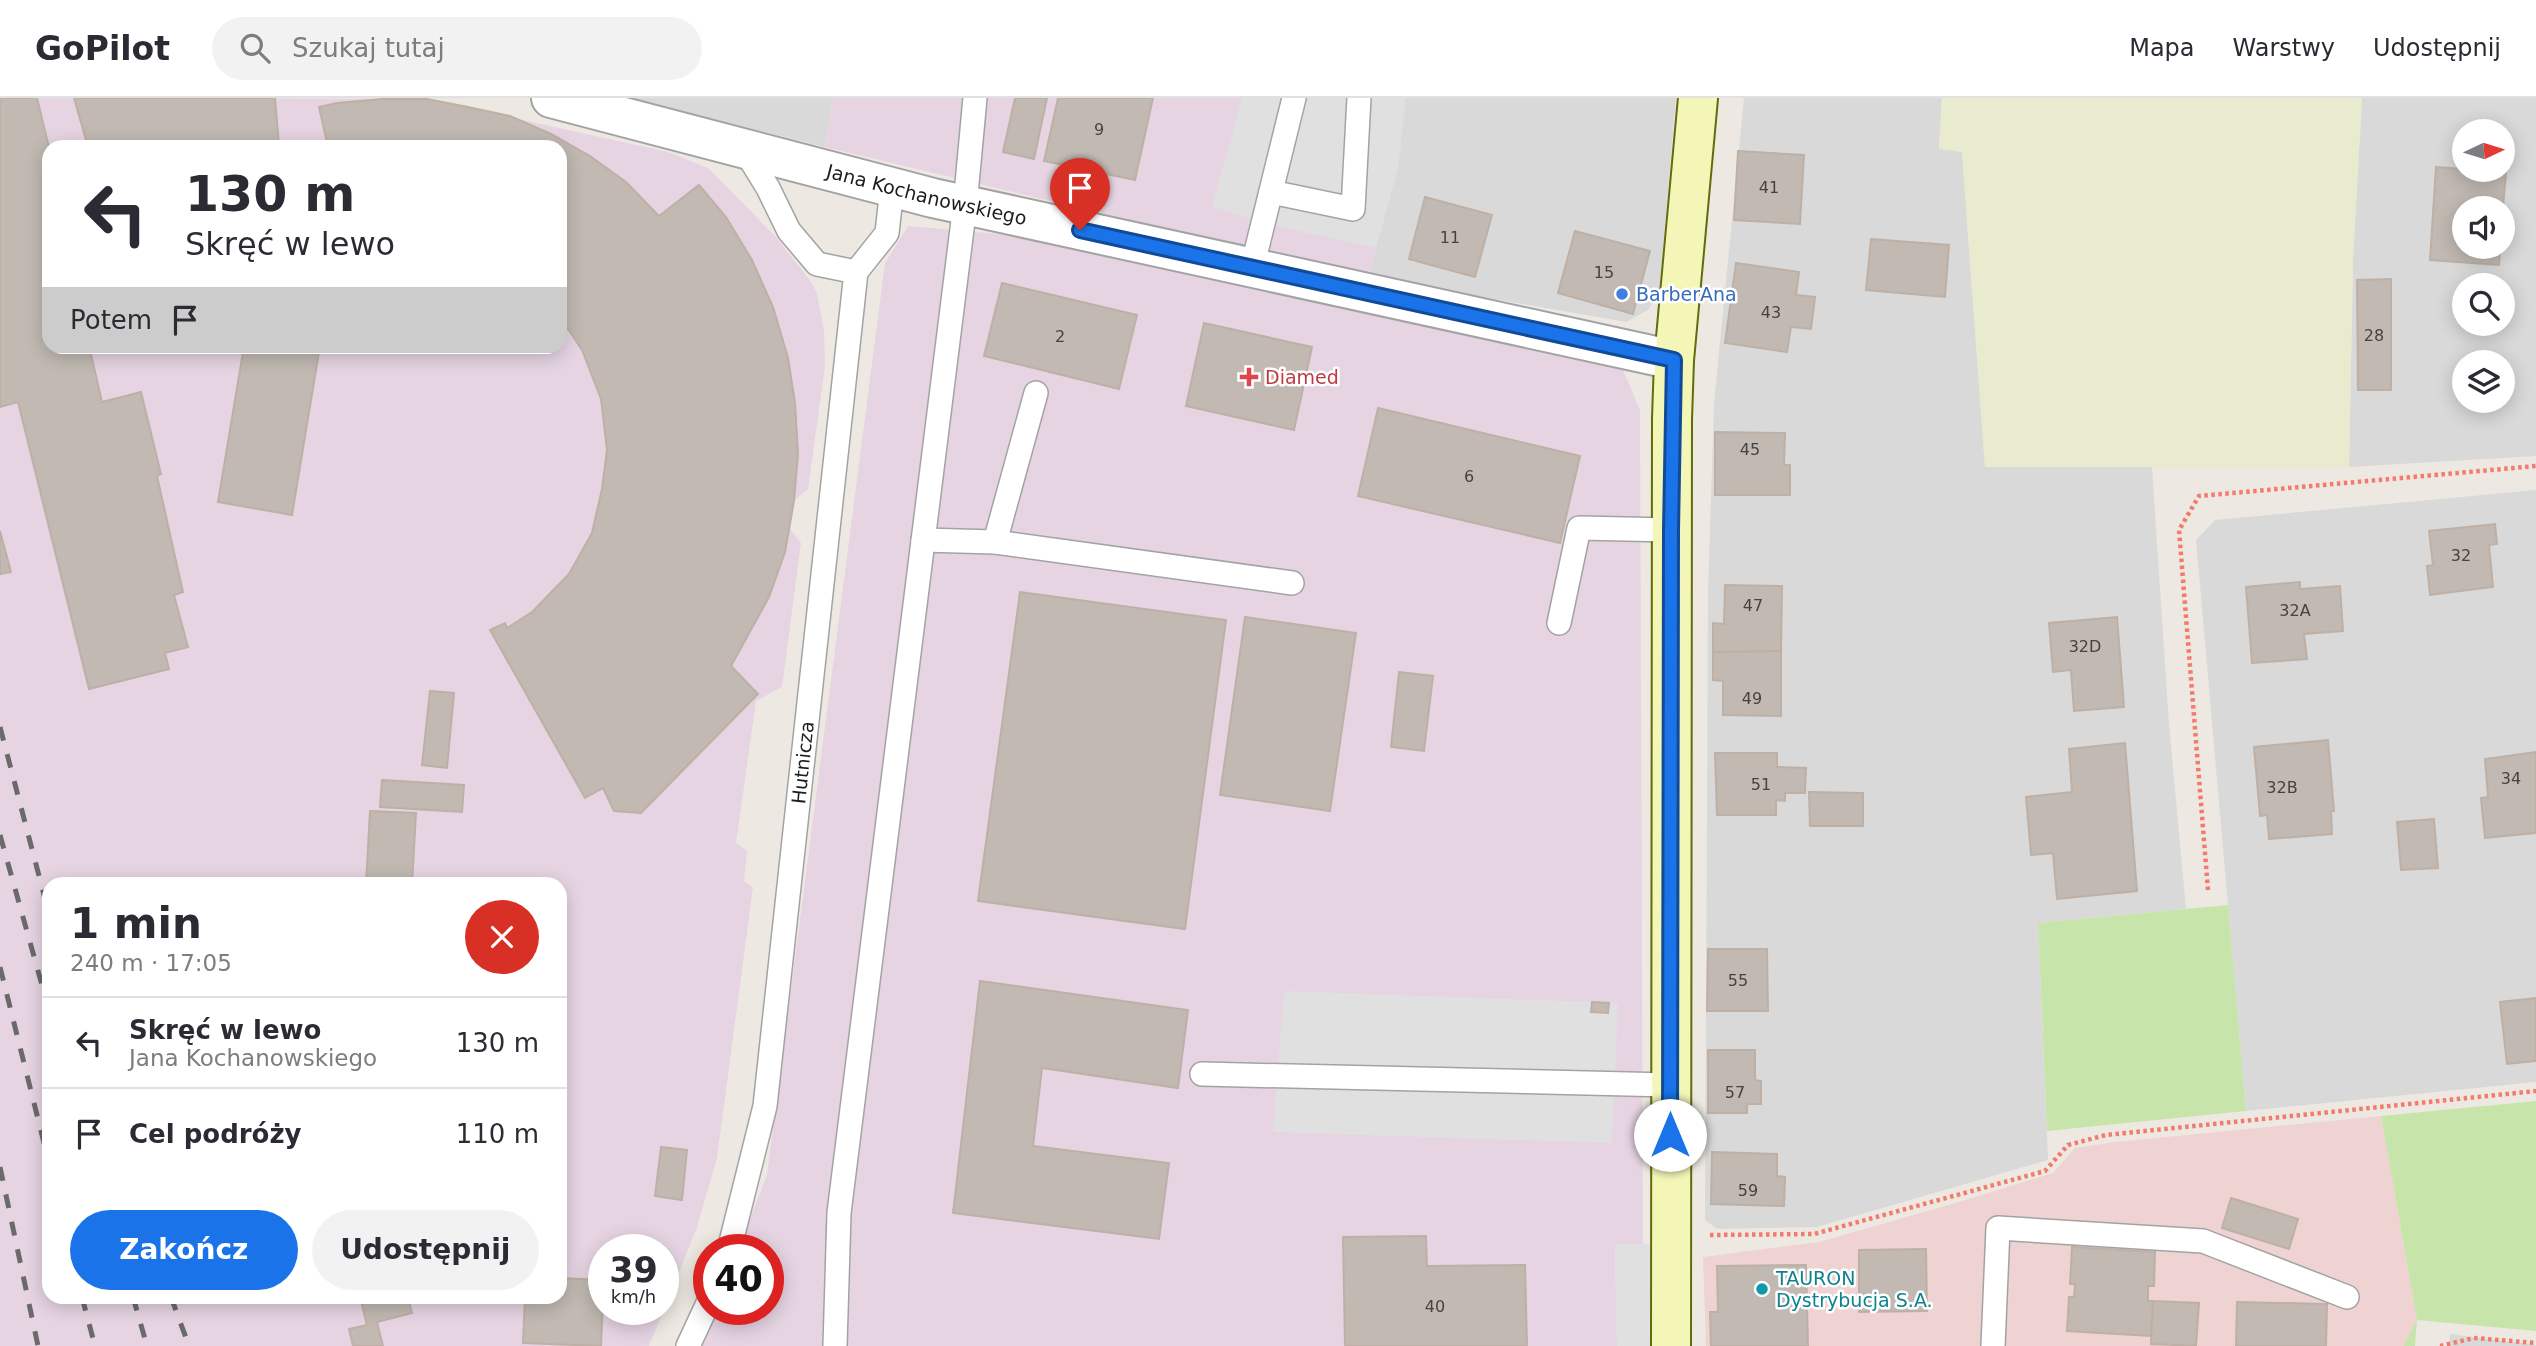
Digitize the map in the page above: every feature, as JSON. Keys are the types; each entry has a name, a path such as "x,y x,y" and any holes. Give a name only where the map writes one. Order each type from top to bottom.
{"street":[{"name":"Jana Kochanowskiego","path":"551,98 892,188 1674,360"},
{"path":"1671,1346 1671,530 1674,360 1698,98"}],"lane":[{"path":"835,1346 839,1213 965,205 975,98"},
{"path":"1252,268 1294,98"},
{"path":"1271,192 1353,209 1359,98"},
{"path":"744,149 768,188 789,232 817,264 856,272 887,233 892,188"},
{"name":"Hutnicza","path":"733,1234 765,1106 856,272"},
{"path":"995,542 1037,393"},
{"path":"1559,623 1579,528 1671,530"},
{"path":"923,540 995,542 1292,583"},
{"path":"1202,1074 1670,1085"},
{"path":"1993,1346 1998,1228 2203,1241 2347,1297"},
{"path":"688,1346 698,1325"}],"path":[{"path":"2208,890 2179,530 2199,496 2536,466"},
{"path":"1670,1236 1814,1234 2045,1171 2068,1144 2106,1135 2536,1091"},
{"path":"2440,1346 2474,1338 2536,1343"}],"shaded area":[{"path":"0,98 427,99 668,152 708,168 775,236 817,293 824,331 825,366 808,489 794,501 789,527 801,543 782,687 756,701 736,843 747,851 744,881 753,887 717,1158 696,1230 679,1272 679,1234 588,1234 588,1325 658,1325 649,1346 0,1346"},
{"path":"628,98 833,98 825,147"},
{"path":"833,98 1406,98 1398,167 1368,277 825,147"},
{"path":"1242,98 1405,98 1398,167 1376,248 1263,223 1212,206"},
{"path":"1406,98 1676,98 1659,294 1648,310 1626,322 1368,277 1398,167"},
{"path":"1744,98 1942,98 1939,149 1962,151 1985,467 2152,467 2169,724 2186,909 2038,923 2048,1160 1817,1227 1717,1229 1705,1220 1708,592 1714,403"},
{"path":"2362,98 2536,98 2536,456 2349,467 2353,258"},
{"path":"908,226 1009,235 1623,370 1640,410 1643,1244 1615,1244 1617,1346 701,1346 709,1325 784,1325 784,1234 744,1234 767,1175 885,263"},
{"path":"2536,490 2536,1082 2246,1111 2196,540 2215,520"},
{"path":"1284,991 1618,1003 1612,1143 1273,1132"},
{"path":"2381,1116 2417,1320 2403,1346 1706,1346 1703,1257 1819,1242 1959,1202 2053,1173 2075,1148"},
{"path":"1615,1244 1658,1244 1659,1346 1617,1346"},
{"path":"2450,1334 2536,1345 2536,1346 2449,1346"}],"green space":[{"path":"1942,98 2362,98 2353,258 2349,467 1985,467 1962,152 1939,149"},
{"path":"2228,905 2246,1111 2047,1131 2038,923"},
{"path":"2536,1101 2536,1331 2417,1320 2381,1116"},
{"path":"2417,1320 2415,1346 2403,1346"}],"building":[{"path":"0,98 37,98 47,140 42,140 42,354 91,354 102,402 141,392 161,474 157,476 183,592 174,595 188,647 165,653 169,669 89,689 18,402 0,407"},
{"path":"74,98 275,98 279,140 86,140"},
{"path":"1015,98 1047,98 1034,159 1003,152"},
{"path":"1058,98 1153,98 1135,180 1044,161"},
{"path":"427,99 510,116 562,140 326,140 319,107 337,103"},
{"path":"567,143 626,182 659,216 699,185 726,217 752,260 773,307 788,358 795,403 798,454 794,501 785,552 769,597 731,666 758,694 641,813 614,811 603,788 585,798 490,630 505,623 507,628 532,612 569,574 592,533 607,450 601,399 582,350 567,328"},
{"path":"1738,151 1804,155 1800,224 1734,220"},
{"path":"2436,167 2452,168 2452,182 2505,182 2504,196 2452,196 2452,259 2499,259 2499,265 2430,260"},
{"path":"1425,197 1492,215 1475,277 1409,259"},
{"path":"1575,231 1650,251 1633,314 1558,293"},
{"path":"1871,239 1949,245 1945,297 1866,290"},
{"path":"1736,263 1799,272 1796,295 1815,297 1811,329 1791,327 1787,352 1725,343"},
{"path":"2391,279 2391,390 2358,390 2357,280"},
{"path":"1002,283 1137,315 1119,389 984,356"},
{"name":"Diamed","path":"1204,323 1312,347 1294,430 1186,406"},
{"path":"243,354 319,354 292,515 218,502"},
{"path":"1378,408 1580,456 1560,543 1358,496"},
{"path":"1715,432 1785,433 1784,465 1790,465 1790,495 1715,495"},
{"path":"2495,524 2497,544 2489,545 2493,587 2430,595 2427,566 2433,565 2429,531"},
{"path":"0,531 11,572 0,574"},
{"path":"2300,582 2300,589 2340,586 2343,631 2304,634 2307,659 2252,663 2246,587"},
{"path":"1725,585 1782,586 1781,651 1713,652 1713,623 1724,624"},
{"path":"1020,592 1226,620 1185,929 978,901"},
{"path":"1245,617 1356,633 1330,811 1220,795"},
{"path":"2117,617 2124,707 2074,711 2071,670 2053,672 2049,623"},
{"path":"1781,651 1781,716 1723,715 1723,681 1713,680 1713,652"},
{"path":"1399,672 1433,676 1424,751 1391,747"},
{"path":"430,691 454,693 447,768 422,765"},
{"path":"2328,740 2334,811 2331,811 2332,834 2269,839 2267,815 2260,816 2254,747"},
{"path":"2125,743 2137,891 2057,899 2053,853 2031,855 2026,797 2072,792 2069,749"},
{"path":"2536,752 2536,833 2485,838 2481,798 2488,797 2485,759"},
{"path":"1715,753 1777,753 1777,767 1806,768 1805,793 1785,793 1785,801 1776,800 1776,815 1717,815"},
{"path":"382,780 464,785 462,812 380,807"},
{"path":"1809,792 1863,793 1863,826 1810,826"},
{"path":"370,811 416,813 412,877 366,877"},
{"path":"2434,819 2438,868 2401,870 2397,822"},
{"path":"1708,949 1767,949 1768,1011 1707,1011"},
{"path":"980,981 1188,1010 1178,1088 1042,1068 1033,1146 1169,1163 1159,1239 953,1213"},
{"path":"2536,998 2536,1061 2507,1064 2500,1002"},
{"path":"1592,1002 1609,1003 1608,1013 1591,1012"},
{"path":"1708,1050 1755,1050 1755,1080 1761,1081 1761,1104 1747,1104 1747,1113 1708,1113"},
{"path":"661,1147 687,1150 682,1200 655,1196"},
{"path":"1712,1152 1777,1154 1777,1176 1785,1177 1784,1206 1711,1204"},
{"path":"2231,1198 2298,1219 2289,1249 2222,1228"},
{"path":"1426,1236 1427,1266 1525,1265 1527,1346 1345,1346 1343,1237"},
{"path":"2072,1247 2155,1252 2154,1286 2148,1286 2148,1301 2153,1301 2151,1336 2067,1331 2069,1297 2074,1297 2075,1284 2070,1284"},
{"path":"1926,1249 1927,1311 1859,1312 1859,1250"},
{"name":"TAURON Dystrybucja S.A.","path":"1806,1265 1808,1346 1711,1346 1710,1312 1718,1312 1717,1266"},
{"path":"567,1278 588,1279 588,1325 602,1325 601,1346 523,1343 525,1304 567,1304"},
{"path":"2153,1301 2199,1303 2196,1346 2151,1344"},
{"path":"2237,1302 2327,1304 2326,1346 2236,1346"},
{"path":"362,1304 410,1304 412,1313 377,1322 383,1346 353,1346 349,1329 367,1325"}],"railway":[{"path":"0,727 42,887"},
{"path":"0,835 42,985"},
{"path":"0,967 42,1135"},
{"path":"0,1167 38,1346"},
{"path":"84,1304 95,1346"},
{"path":"135,1304 147,1346"},
{"path":"174,1304 189,1346"}],"place":[{"name":"BarberAna","path":"1622,294"},
{"name":"Diamed","path":"1249,377"},
{"name":"TAURON Dystrybucja S.A.","path":"1762,1289"}],"route":[{"path":"1080,230 1674,360 1671,530 1670,1135"}]}
